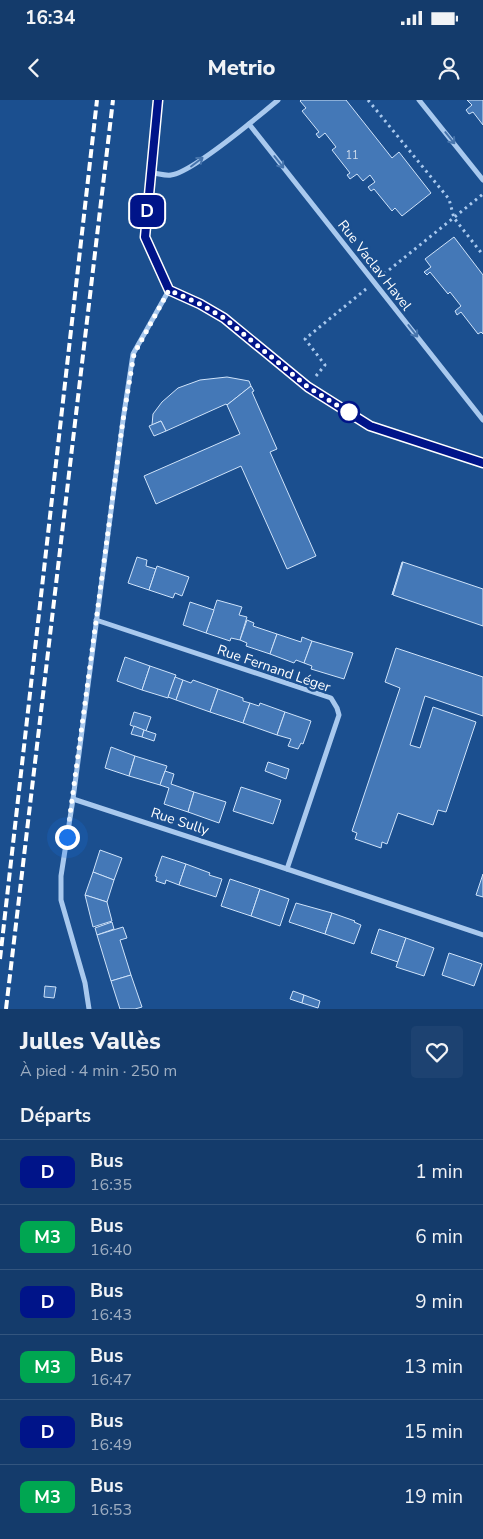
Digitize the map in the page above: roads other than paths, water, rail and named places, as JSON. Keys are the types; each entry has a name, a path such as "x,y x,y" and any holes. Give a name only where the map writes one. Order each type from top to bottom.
{"street":[{"path":"158,100 145,237 169,290 200,304 224,318 308,387 370,426 483,463"},
{"path":"152,173 171,175 190,168 278,100"},
{"path":"419,100 483,180"},
{"name":"Rue Vaclav Havel","path":"249,124 483,420"},
{"path":"89,1009 85,983 61,900 61,876 134,354 169,290"},
{"name":"Rue Fernand Léger","path":"96,620 330,698 337,708 339,715 287,869"},
{"name":"Rue Sully","path":"72,799 483,935"}],"railway":[{"path":"0,959 97,100"},
{"path":"6,1009 113,100"}]}
